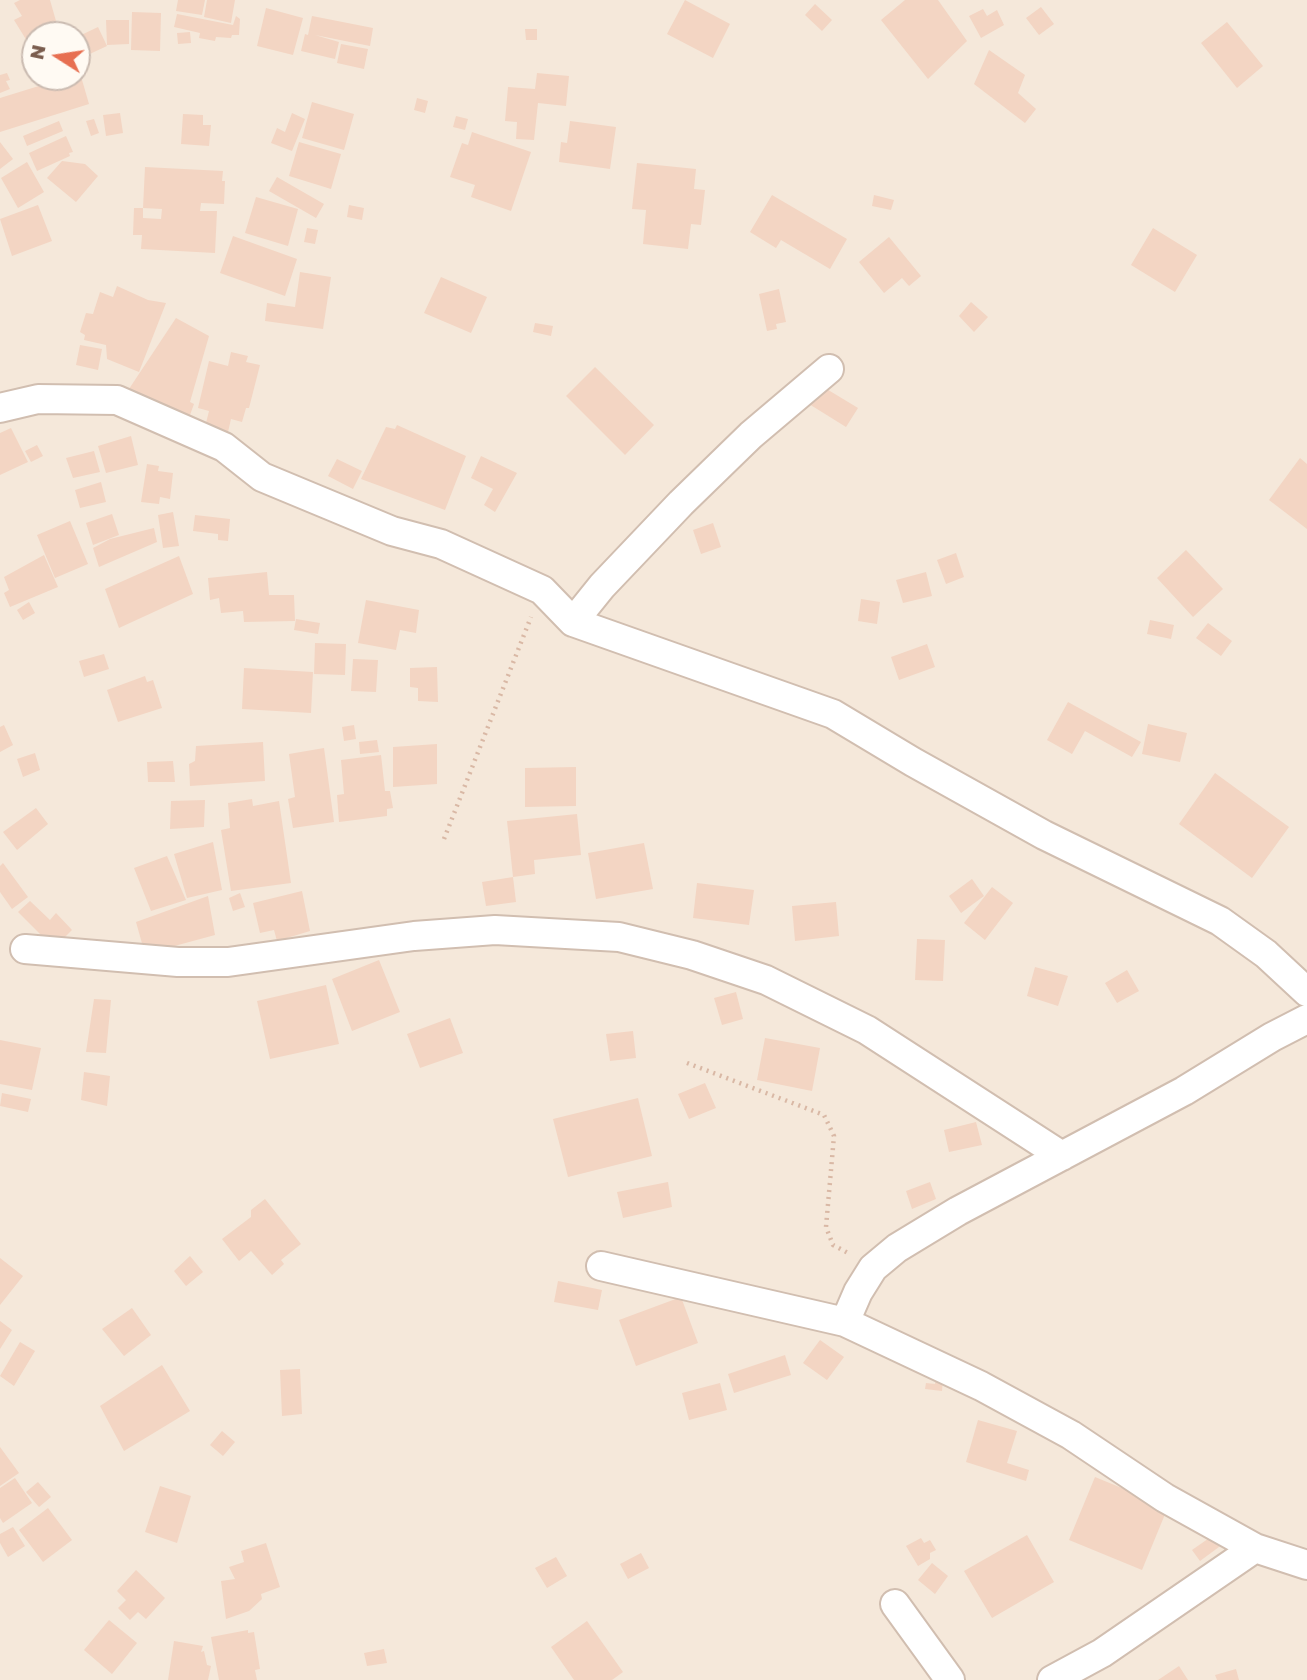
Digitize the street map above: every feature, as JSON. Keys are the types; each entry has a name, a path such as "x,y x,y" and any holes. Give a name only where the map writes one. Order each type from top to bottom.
{"street":[{"path":"573,621 681,503 751,435 829,369"},
{"path":"0,408 38,399 117,400 224,447 262,477 273,482 392,531 441,544 542,590 573,621 833,714 1044,835 1220,921 1266,954 1307,992"},
{"path":"24,949 178,962 228,962 414,936 495,930 619,937 692,955 766,980 867,1030 1062,1156"},
{"path":"845,1322 858,1292 873,1268 897,1248 958,1211 1184,1091 1272,1037 1307,1019"},
{"path":"601,1266 845,1322 981,1386 1060,1429 1165,1498 1255,1548 1307,1565"},
{"path":"1052,1680 1102,1654 1255,1548"},
{"path":"895,1604 950,1680"}],"path":[{"path":"444,839 542,590"},
{"path":"687,1063 824,1115 834,1136 826,1227 833,1245 873,1268"}],"shaded area":[{"path":"0,0 1307,0 1307,1680 0,1680"}],"building":[{"path":"20,0 50,0 56,21 21,21 21,31 14,20 22,16 14,3"},
{"path":"178,0 205,0 202,15 176,11"},
{"path":"207,0 235,0 231,23 204,17"},
{"path":"685,0 730,24 713,58 667,34"},
{"path":"905,0 938,0 967,41 928,79 881,20"},
{"path":"815,4 832,20 822,31 805,15"},
{"path":"1041,7 1054,24 1039,35 1026,18"},
{"path":"266,8 303,18 293,55 257,46"},
{"path":"983,9 987,16 997,10 1004,25 981,38 969,16"},
{"path":"132,12 161,13 160,51 131,50"},
{"path":"177,14 233,25 236,16 240,19 239,35 232,35 231,38 216,37 215,41 199,38 200,33 174,27"},
{"path":"312,16 373,28 370,46 315,35 339,42 335,59 301,51"},
{"path":"106,20 129,20 129,44 107,45"},
{"path":"1227,22 1263,66 1237,88 1201,43"},
{"path":"98,27 107,46 91,53 91,30"},
{"path":"525,29 537,29 537,40 526,40"},
{"path":"190,32 191,43 178,44 177,33"},
{"path":"341,44 368,49 364,69 337,63"},
{"path":"989,50 1025,75 1018,93 1036,109 1025,123 974,84"},
{"path":"7,73 10,80 6,81 10,89 0,93 0,75"},
{"path":"537,73 569,76 566,106 538,103 534,140 516,139 517,122 505,121 508,87 535,89"},
{"path":"23,91 85,91 89,104 0,132 0,98"},
{"path":"417,98 428,101 425,113 414,110"},
{"path":"312,102 354,114 344,150 302,138"},
{"path":"120,113 123,133 106,136 103,115"},
{"path":"292,113 305,119 292,151 271,143 277,128 285,132"},
{"path":"183,114 203,115 203,125 211,125 209,146 181,144"},
{"path":"456,116 468,119 465,130 453,127"},
{"path":"94,119 99,133 91,136 86,121"},
{"path":"59,121 63,131 27,146 23,136"},
{"path":"570,121 616,127 610,169 559,162 561,142 567,143"},
{"path":"472,132 531,152 511,211 471,197 475,185 450,177 462,143 468,145"},
{"path":"66,136 73,152 69,153 70,156 37,171 29,153"},
{"path":"0,142 13,159 0,169"},
{"path":"299,142 341,154 331,189 289,176"},
{"path":"62,161 85,164 98,176 76,202 47,178"},
{"path":"27,162 44,192 18,208 1,178"},
{"path":"637,163 696,169 694,189 705,190 701,225 691,224 688,249 643,244 646,210 632,209"},
{"path":"145,167 223,171 224,204 201,203 200,211 217,211 215,253 141,249 142,235 133,235 134,208 143,208","holes":["143,208 162,209 161,219 143,218"]},
{"path":"277,177 324,204 316,218 269,191"},
{"path":"772,195 847,239 830,269 781,240 776,248 750,232"},
{"path":"874,195 894,200 891,210 872,206"},
{"path":"256,197 298,209 288,246 245,233"},
{"path":"38,205 52,241 12,256 0,219"},
{"path":"349,205 364,208 362,220 347,217"},
{"path":"307,228 318,230 315,244 304,242"},
{"path":"1153,228 1197,255 1175,292 1131,265"},
{"path":"233,236 297,259 285,296 220,273"},
{"path":"889,237 921,276 909,286 902,278 884,293 859,262"},
{"path":"300,272 331,277 323,329 265,321 267,303 295,307"},
{"path":"441,277 487,297 471,333 424,313"},
{"path":"117,286 148,300 166,303 139,372 107,359 106,345 84,340 85,335 80,332 86,313 93,314 100,292 113,297"},
{"path":"779,289 786,322 776,324 777,329 767,331 759,294"},
{"path":"971,302 988,317 974,332 959,316"},
{"path":"176,318 209,336 190,402 194,404 187,423 127,392"},
{"path":"535,323 553,326 551,336 533,332"},
{"path":"80,345 102,349 98,370 76,365"},
{"path":"231,352 248,356 246,362 260,365 249,408 246,408 242,422 231,419 228,432 205,427 209,411 198,408 209,361 228,366"},
{"path":"595,367 654,425 625,455 566,396"},
{"path":"820,385 858,408 846,427 809,404"},
{"path":"397,425 466,456 445,510 361,479 386,427 395,429"},
{"path":"11,428 28,462 0,475 0,433"},
{"path":"131,436 138,465 106,473 98,446"},
{"path":"37,445 43,456 31,462 25,451"},
{"path":"94,451 100,472 73,478 66,458"},
{"path":"481,456 517,473 495,512 484,505 493,489 471,478"},
{"path":"1300,458 1307,464 1307,529 1269,500"},
{"path":"337,459 362,471 353,489 328,476"},
{"path":"147,464 159,466 158,471 173,473 170,499 160,497 159,504 141,502"},
{"path":"101,482 106,502 80,508 75,490"},
{"path":"173,512 179,546 163,548 158,515"},
{"path":"112,514 119,535 93,545 86,523"},
{"path":"195,515 230,519 228,541 218,540 218,534 193,531"},
{"path":"70,521 88,564 55,578 37,535"},
{"path":"713,523 721,547 701,554 693,530"},
{"path":"154,528 157,542 99,567 93,548 110,539"},
{"path":"1186,550 1223,589 1193,617 1157,578"},
{"path":"956,553 964,577 946,584 937,560"},
{"path":"44,555 58,587 10,607 4,593 9,590 4,577"},
{"path":"179,556 193,594 119,628 105,589"},
{"path":"267,572 269,595 294,595 295,621 244,622 243,611 221,613 219,598 210,600 208,578"},
{"path":"926,572 932,596 903,603 896,580"},
{"path":"861,599 880,602 877,624 858,621"},
{"path":"366,600 419,610 416,633 400,630 396,650 358,643"},
{"path":"29,602 35,613 23,620 17,610"},
{"path":"296,619 320,623 318,634 294,630"},
{"path":"1150,620 1174,625 1171,639 1147,634"},
{"path":"1208,623 1232,641 1221,656 1196,638"},
{"path":"315,643 346,644 345,675 314,674"},
{"path":"927,644 935,667 899,680 891,657"},
{"path":"104,654 109,669 84,677 79,661"},
{"path":"353,659 378,660 376,692 351,691"},
{"path":"437,667 438,702 418,701 418,688 410,687 410,668"},
{"path":"244,668 313,672 311,713 242,709"},
{"path":"145,676 147,682 153,680 162,708 118,722 107,690"},
{"path":"1068,702 1141,742 1132,757 1085,731 1072,754 1047,740"},
{"path":"1148,724 1187,733 1180,762 1142,754"},
{"path":"4,725 13,745 0,752 0,727"},
{"path":"354,725 356,739 344,741 342,727"},
{"path":"377,740 379,752 360,754 359,742"},
{"path":"263,742 265,781 190,786 189,764 195,761 196,746"},
{"path":"437,744 437,784 393,787 393,747"},
{"path":"324,748 334,822 293,828 288,799 295,797 289,754"},
{"path":"35,753 40,770 23,777 17,759"},
{"path":"381,755 385,791 390,791 393,808 387,809 387,816 339,822 337,795 344,794 341,760"},
{"path":"173,761 175,782 148,782 147,762"},
{"path":"576,767 576,806 525,807 525,768"},
{"path":"1215,773 1289,827 1252,878 1179,824"},
{"path":"252,799 253,806 279,801 291,883 231,891 221,830 230,828 228,803"},
{"path":"205,800 204,827 170,829 171,801"},
{"path":"36,808 48,824 17,850 3,832"},
{"path":"577,814 581,855 534,860 535,874 513,877 507,821"},
{"path":"213,842 222,890 187,898 174,854"},
{"path":"644,843 653,889 596,899 588,853"},
{"path":"167,856 186,900 151,911 134,868"},
{"path":"3,863 28,897 12,909 0,892 0,866"},
{"path":"513,877 516,902 486,906 482,882"},
{"path":"972,879 984,896 961,913 949,896"},
{"path":"697,883 754,890 749,925 693,918"},
{"path":"992,887 1013,903 985,940 964,923"},
{"path":"302,891 310,931 277,941 274,930 260,933 253,903"},
{"path":"240,893 245,907 233,911 229,898"},
{"path":"208,896 215,935 145,954 136,922"},
{"path":"30,901 50,920 56,913 72,930 54,948 18,912"},
{"path":"836,902 839,936 795,941 792,906"},
{"path":"917,939 945,940 943,981 915,980"},
{"path":"379,960 400,1012 352,1031 332,979"},
{"path":"1035,967 1068,976 1058,1006 1027,996"},
{"path":"1127,970 1139,991 1117,1003 1105,983"},
{"path":"326,985 339,1044 270,1059 257,1001"},
{"path":"736,992 743,1019 722,1025 714,998"},
{"path":"94,999 111,1000 106,1053 86,1052"},
{"path":"450,1018 463,1053 420,1068 407,1034"},
{"path":"633,1031 636,1058 610,1061 606,1034"},
{"path":"765,1038 820,1048 812,1091 757,1080"},
{"path":"0,1040 41,1048 32,1090 0,1084"},
{"path":"84,1072 110,1076 107,1106 81,1100"},
{"path":"705,1083 716,1108 689,1119 678,1094"},
{"path":"2,1093 31,1099 28,1112 0,1106"},
{"path":"638,1098 652,1156 568,1177 553,1119"},
{"path":"976,1122 982,1145 949,1152 944,1130"},
{"path":"668,1182 672,1207 623,1218 617,1192"},
{"path":"930,1182 936,1199 912,1209 906,1191"},
{"path":"265,1199 301,1244 281,1260 284,1264 272,1275 251,1251 239,1261 222,1239 251,1217 251,1210"},
{"path":"190,1256 203,1272 186,1286 174,1271"},
{"path":"0,1258 23,1276 0,1305"},
{"path":"558,1281 602,1290 598,1310 554,1302"},
{"path":"681,1297 698,1343 636,1366 619,1320"},
{"path":"132,1308 151,1335 124,1356 102,1329"},
{"path":"0,1321 12,1330 0,1349"},
{"path":"820,1340 844,1357 827,1380 803,1363"},
{"path":"20,1342 35,1351 14,1386 0,1376"},
{"path":"785,1355 791,1375 734,1393 728,1374"},
{"path":"162,1365 190,1411 124,1451 100,1406"},
{"path":"300,1369 302,1414 282,1416 280,1370"},
{"path":"936,1377 943,1378 942,1391 925,1389 926,1383 935,1384"},
{"path":"720,1383 727,1410 689,1420 682,1393"},
{"path":"978,1420 1017,1431 1007,1463 1029,1470 1026,1481 966,1462"},
{"path":"222,1431 235,1442 223,1456 210,1445"},
{"path":"0,1447 19,1473 0,1486"},
{"path":"1095,1477 1168,1507 1142,1570 1069,1540"},
{"path":"15,1478 32,1503 3,1523 0,1518 0,1488"},
{"path":"38,1482 51,1497 39,1507 26,1492"},
{"path":"160,1486 191,1496 177,1543 145,1532"},
{"path":"48,1508 72,1540 43,1562 19,1530"},
{"path":"13,1527 25,1546 8,1557 0,1543 0,1534"},
{"path":"1215,1534 1223,1544 1200,1561 1192,1550"},
{"path":"1027,1535 1054,1582 992,1618 964,1571"},
{"path":"921,1538 924,1543 930,1540 936,1550 930,1553 930,1559 918,1566 906,1546"},
{"path":"266,1543 280,1587 261,1594 262,1599 249,1611 226,1619 221,1581 235,1579 229,1567 244,1562 241,1551"},
{"path":"641,1553 649,1568 628,1579 620,1564"},
{"path":"556,1557 567,1576 547,1588 535,1568"},
{"path":"932,1563 948,1576 935,1594 918,1580"},
{"path":"136,1570 165,1598 146,1619 138,1612 130,1620 118,1608 126,1600 117,1591"},
{"path":"109,1620 137,1643 112,1674 84,1650"},
{"path":"587,1621 623,1672 612,1680 574,1680 551,1647"},
{"path":"248,1630 248,1633 254,1632 260,1669 255,1670 257,1680 219,1680 211,1637"},
{"path":"174,1641 203,1646 201,1652 204,1651 207,1665 211,1666 208,1680 168,1680"},
{"path":"384,1649 387,1663 367,1666 364,1653"},
{"path":"1179,1666 1188,1680 1158,1680"},
{"path":"1236,1669 1239,1680 1217,1680 1215,1675"}]}
